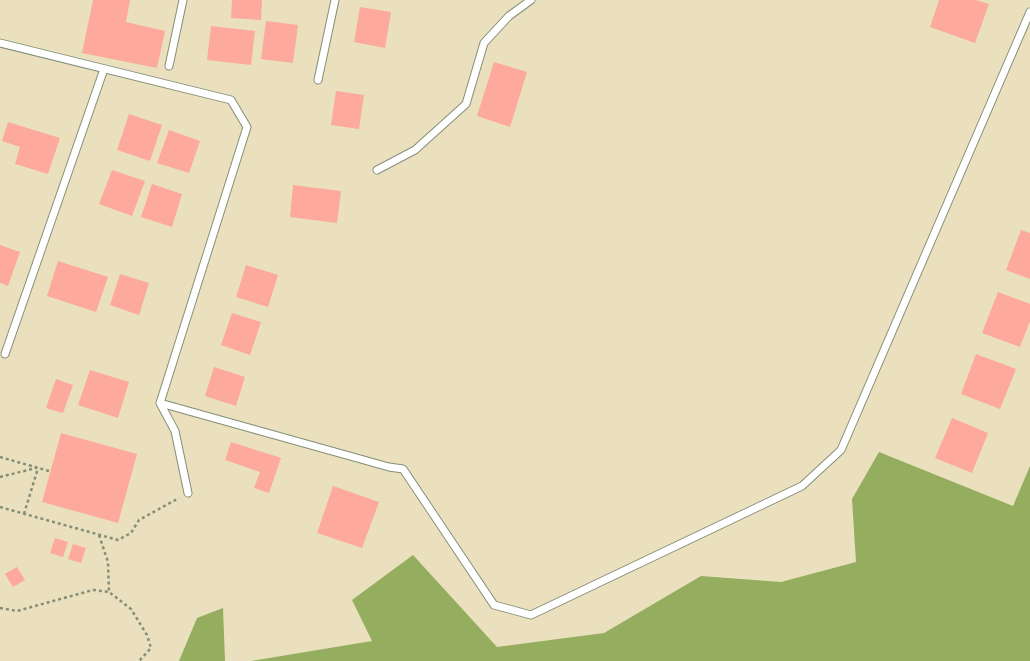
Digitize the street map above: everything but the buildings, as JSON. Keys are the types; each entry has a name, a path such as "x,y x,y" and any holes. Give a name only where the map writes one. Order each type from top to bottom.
{"lane":[{"path":"169,66 183,0"},
{"path":"318,80 335,0"},
{"path":"377,170 415,150 466,104 484,43 509,16 530,0"},
{"path":"160,402 389,467 403,469 494,605 531,614 802,486 841,450 1030,12"},
{"path":"0,43 231,100 247,127 160,402 175,431 188,493"},
{"path":"6,354 104,69"}],"path":[{"path":"0,457 49,471"},
{"path":"0,477 38,468"},
{"path":"24,514 38,468"},
{"path":"0,507 118,540 131,533 139,520 188,493"},
{"path":"98,535 108,562 109,592"},
{"path":"0,608 17,611 93,590 109,592 131,609 147,635 151,648 139,661"}],"green space":[{"path":"879,452 1013,506 1030,466 1030,661 251,661 372,641 352,600 413,555 497,647 604,633 701,576 781,582 856,562 852,499"},
{"path":"223,608 225,661 179,661 197,618"}]}
